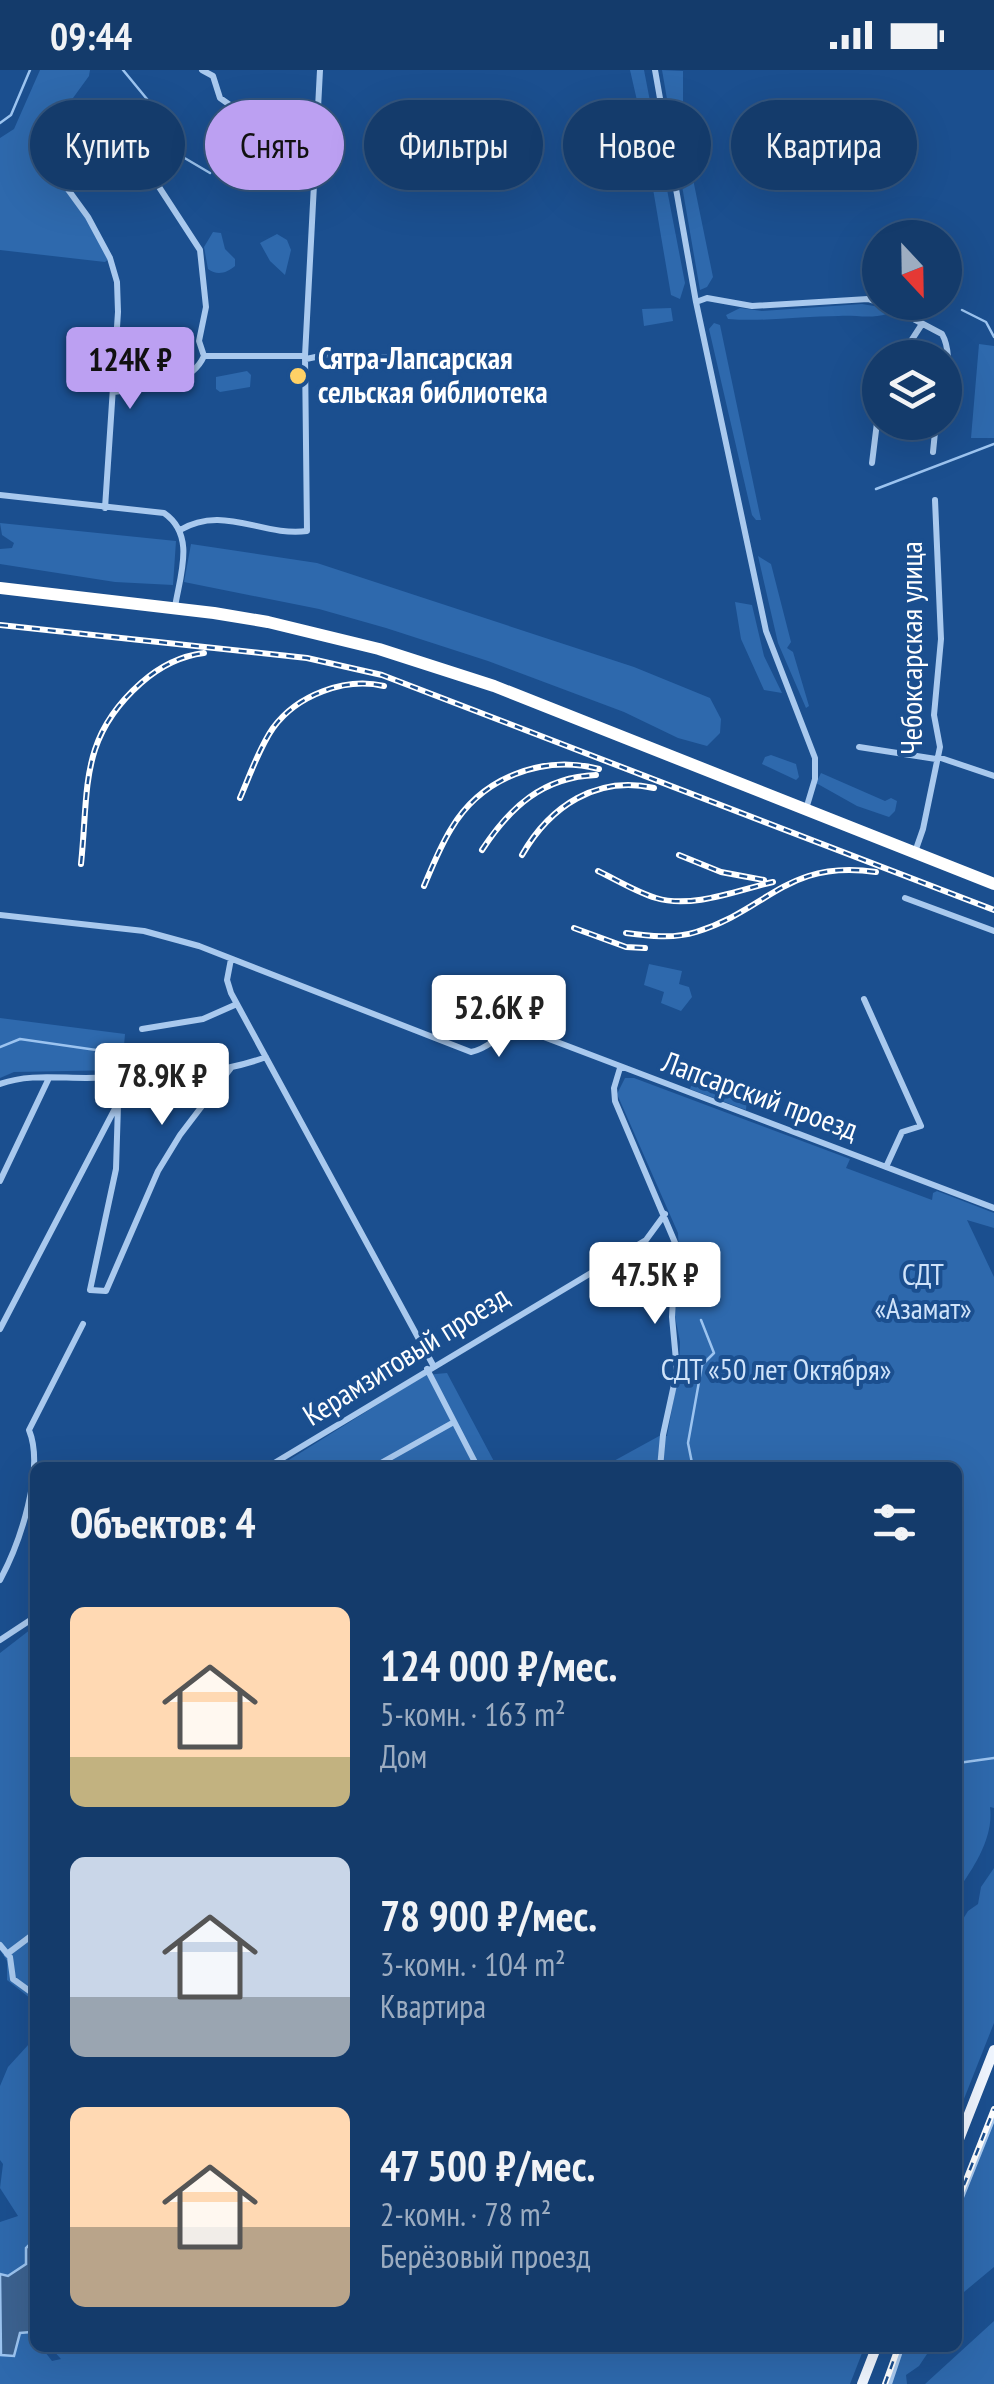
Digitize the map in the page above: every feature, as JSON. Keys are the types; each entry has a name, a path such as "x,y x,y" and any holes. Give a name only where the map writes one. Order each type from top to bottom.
{"highway":[{"path":"0,588 160,606 176,601 190,610 298,629 379,649 476,680 994,884"}],"main road":[{"path":"962,2132 994,2050"},
{"path":"862,2384 874,2352"}],"street":[{"path":"202,70 213,76 223,100"},
{"path":"318,100 320,70"},
{"path":"655,70 696,302 769,641 813,748 816,767 806,810"},
{"path":"104,508 114,392 117,282 102,240 57,176 55,127 60,115 75,106 99,104 107,108 162,197 197,244 204,265 206,307 199,341 204,356"},
{"path":"180,530 208,518 256,524 286,534 307,531 306,358 313,190"},
{"path":"696,302 707,298 752,306 868,299 942,334 945,340"},
{"path":"912,340 922,324"},
{"path":"204,356 404,356"},
{"path":"114,392 190,375 204,356"},
{"path":"872,463 875,440"},
{"path":"933,452 934,440"},
{"path":"0,495 164,513 180,530 184,556 176,601"},
{"name":"Чебоксарская улица","path":"914,854 924,829 940,737 934,716 940,639 935,500"},
{"path":"859,748 937,758 994,776"},
{"path":"788,803 811,794"},
{"path":"811,794 821,816"},
{"path":"904,898 994,931"},
{"name":"Лапсарский проезд","path":"0,915 144,931 231,958 471,1052 481,1050 506,1031 519,1029 994,1208"},
{"path":"231,958 227,980 237,1004 430,1367 475,1462"},
{"path":"864,999 921,1126 902,1132 886,1168"},
{"path":"142,1029 202,1019 237,1004"},
{"path":"0,1084 20,1077 132,1076 231,1068 266,1056"},
{"path":"118,1105 116,1170 90,1290 106,1291 158,1172 180,1134 231,1068"},
{"path":"620,1068 614,1101 676,1245 672,1317 677,1371 661,1462"},
{"path":"0,1329 132,1076"},
{"path":"0,1181 49,1078"},
{"name":"Керамзитовый проезд","path":"276,1462 646,1240 665,1214"},
{"path":"34,1462 29,1430 83,1324"},
{"path":"383,1462 454,1422"},
{"path":"0,1580 24,1520 30,1485"},
{"path":"0,1640 30,1620"},
{"path":"7,1954 30,1938"},
{"path":"0,1945 7,1954 12,1979 30,1992"},
{"path":"962,2195 994,2115"},
{"path":"889,2384 900,2352"}],"green space":[{"path":"40,70 90,70 72,100 30,100 30,190 68,190 110,258 105,262 0,250 0,138 14,129"},
{"path":"630,70 644,70 650,100 637,100"},
{"path":"662,70 683,71 683,100 667,100"},
{"path":"653,190 667,190 685,283 680,299 671,295"},
{"path":"683,190 695,190 713,277 700,290"},
{"path":"213,232 221,233 225,249 235,259 235,266 225,272 208,269 204,247"},
{"path":"277,234 287,240 291,250 285,275 270,261 260,243"},
{"path":"862,304 862,317 756,320 728,319 726,315 740,308 762,311"},
{"path":"671,308 673,321 644,326 642,309"},
{"path":"714,323 720,325 761,520 752,515 709,329"},
{"path":"979,344 994,346 994,438 971,438"},
{"path":"247,371 251,375 250,387 220,392 216,389 216,377"},
{"path":"0,523 176,541 173,585 115,582 0,564 0,549 12,548 14,543 2,535"},
{"path":"191,544 317,563 634,667 710,698 721,719 720,733 707,746 678,738 624,712 386,628 319,609 184,582"},
{"path":"758,556 771,564 791,642 787,648 793,652 809,706 806,708 778,643"},
{"path":"735,602 752,605 764,656 782,693 764,690 741,639"},
{"path":"771,755 796,764 799,777 796,780 762,764"},
{"path":"821,773 885,801 897,801 895,811 889,817 857,806 816,783"},
{"path":"649,964 682,971 679,984 689,987 692,997 681,1011 661,1003 664,992 644,985"},
{"path":"0,1018 125,1034 122,1070 14,1072 0,1078"},
{"path":"625,1078 634,1078 850,1159 846,1168 932,1200 937,1191 994,1213 994,1228 967,1220 994,1277 994,1808 990,1807 982,1851 962,1884 962,1462 612,1462 661,1435 667,1436 680,1342 674,1311 680,1271 678,1233 617,1094"},
{"path":"693,1080 747,1099 746,1110 690,1089"},
{"path":"447,1373 494,1462 286,1462 425,1375"},
{"path":"30,1630 30,1998 7,1980 7,1961 0,1950 0,1653"},
{"path":"994,1868 994,2023 962,2104 962,1921 978,1904 981,1887"},
{"path":"30,2044 30,2244 26,2248 27,2263 8,2276 0,2274 0,2222 18,2216 0,2188 0,2086 8,2067"},
{"path":"994,2115 994,2267 962,2294 962,2195"},
{"path":"994,2321 994,2384 925,2384 962,2352"},
{"path":"30,2332 30,2352 45,2352 52,2361 61,2359 55,2352 862,2352 850,2384 0,2384 0,2354 14,2356 19,2333"},
{"path":"900,2352 928,2352 919,2366 906,2375 907,2384 889,2384"}],"shaded area":[{"path":"30,2244 30,2332 20,2333 14,2356 1,2355 0,2274 8,2276 26,2264 26,2248"}],"waterway":[{"path":"0,123 11,115 30,70"},
{"path":"123,70 156,110 171,150 205,170"},
{"path":"962,310 986,322 994,337"},
{"path":"876,489 994,444"},
{"path":"0,1047 20,1039 110,1052"},
{"path":"692,1462 688,1443 702,1365 714,1353 701,1320"},
{"path":"962,1762 994,1758"}],"railway":[{"path":"0,625 307,658 382,675 994,910"},
{"path":"81,864 91,765 107,724 121,703 155,672 204,653"},
{"path":"240,798 268,736 295,706 338,687 384,686"},
{"path":"424,886 451,829 464,811 496,784 535,768 578,765 599,769"},
{"path":"482,850 504,820 530,797 560,782 596,775"},
{"path":"522,855 546,822 577,798 613,786 654,788"},
{"path":"679,855 721,872 764,880"},
{"path":"626,933 688,934 721,923 799,879 846,870 876,872"},
{"path":"598,871 641,893 670,901 715,897 773,882"},
{"path":"574,928 626,947 645,948"},
{"path":"962,2190 994,2109"},
{"path":"885,2384 897,2352"}],"place":[{"name":"Сятра-Лапсарская сельская библиотека","path":"298,376"}],"park label":[{"name":"СДТ «Азамат»","path":"923,1292"},
{"name":"СДТ «50 лет Октября»","path":"776,1370"}]}
